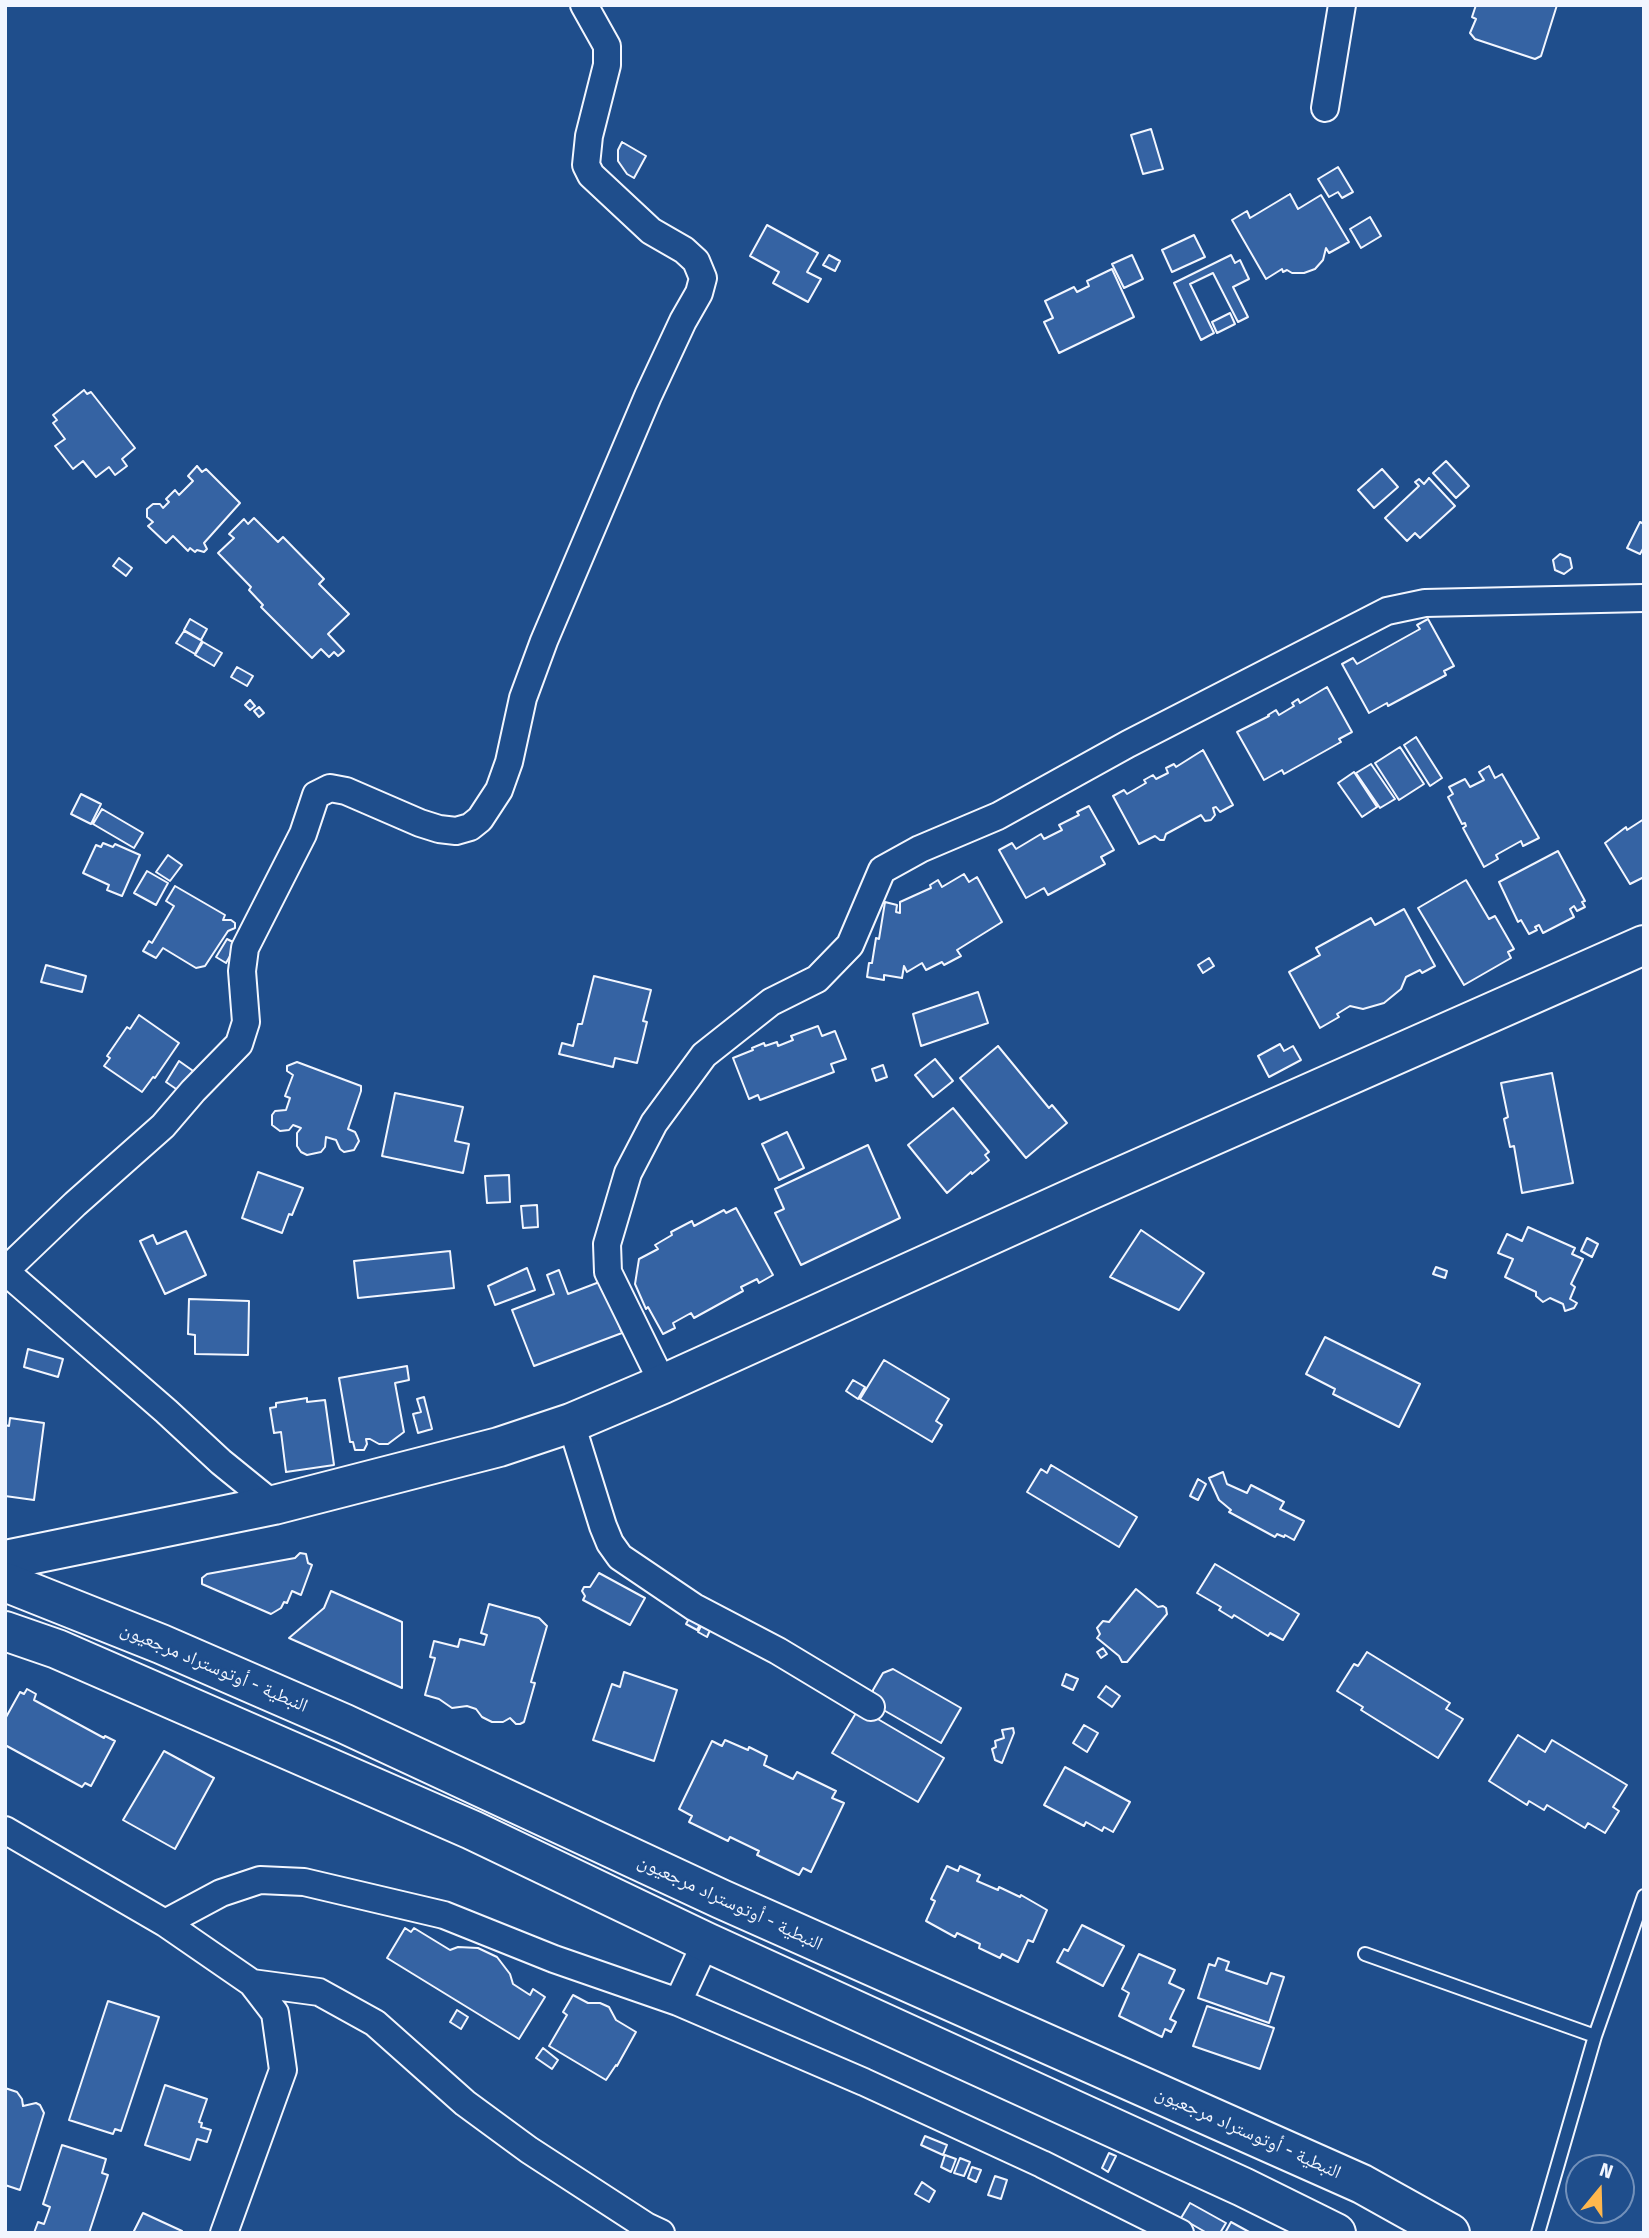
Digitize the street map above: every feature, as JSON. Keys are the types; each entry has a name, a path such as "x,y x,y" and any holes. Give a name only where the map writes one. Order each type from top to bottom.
{"main road":[{"path":"5,1560 274,1505 499,1447 571,1423 1644,945"},
{"name":"النبطية - أوتوستراد مرجعيون","path":"5,1582 161,1644 345,1724 770,1922 1362,2184 1450,2233"},
{"path":"5,1631 57,1649 472,1830 706,1942 1243,2187 1336,2233"}],"street":[{"path":"274,1505 221,1462 5,1271 163,1126 239,1044 246,1022 242,971 245,948 303,834 316,795 330,788 346,791 420,823 456,831 470,827 480,818 499,790 509,762 523,698 544,641 648,396 699,293 703,278 696,261 684,250 651,231 591,175 586,165 589,136 607,65 607,46 584,5"},
{"path":"1325,108 1342,5"},
{"path":"663,1384 608,1272 607,1244 628,1173 654,1124 704,1055 771,1002 817,979 850,945 882,870 920,849 998,816 1128,744 1387,611 1425,603 1644,598"},
{"path":"571,1423 603,1526 620,1557 694,1606 778,1651 871,1707"},
{"path":"5,1830 165,1923 252,1983 275,2014 283,2070 224,2233"},
{"path":"165,1923 221,1893 260,1880 304,1882 444,1915 554,1959 678,2002 864,2082 1042,2164 1180,2233"},
{"path":"678,2002 706,1942"},
{"path":"252,1983 319,1992 375,2023 476,2111 541,2157 646,2226 661,2233"}],"lane":[{"path":"1538,2233 1595,2036 1644,1896"},
{"path":"1365,1954 1595,2036"}],"building":[{"path":"1476,5 1557,5 1541,56 1535,59 1475,39 1470,33 1476,19 1472,17"},
{"path":"1151,129 1163,169 1143,174 1131,135"},
{"path":"622,142 646,156 634,178 627,174 618,161 618,150"},
{"path":"1338,167 1353,192 1342,198 1338,192 1329,197 1318,179"},
{"path":"1290,194 1298,209 1321,195 1349,242 1329,253 1326,248 1323,260 1315,269 1292,273 1287,270 1283,272 1282,269 1266,279 1232,220 1247,211 1250,218"},
{"path":"1370,217 1381,236 1361,248 1350,229"},
{"path":"767,225 818,253 807,272 821,279 808,302 773,283 779,272 750,256"},
{"path":"1194,235 1205,257 1172,272 1162,250"},
{"path":"829,255 840,261 835,271 823,265"},
{"path":"1132,255 1143,279 1124,288 1112,264"},
{"path":"1231,255 1235,263 1240,260 1249,279 1233,287 1248,317 1238,322 1213,273 1190,284 1214,333 1201,340 1174,283"},
{"path":"1112,269 1134,317 1059,353 1044,322 1053,318 1045,301 1074,287 1077,292 1089,286 1087,281"},
{"path":"1230,313 1235,324 1217,333 1212,322"},
{"path":"84,390 87,394 91,392 135,448 122,459 127,466 115,475 109,467 96,477 83,461 73,469 55,446 65,439 53,423 57,420 53,415"},
{"path":"1446,461 1469,486 1456,498 1433,473"},
{"path":"197,466 202,472 206,469 240,503 204,543 207,549 204,552 195,552 190,548 188,551 173,536 166,543 148,526 153,522 147,517 147,509 153,504 160,504 163,508 169,502 166,499 175,490 179,495 193,481 188,476"},
{"path":"1382,469 1398,487 1374,508 1358,490"},
{"path":"1429,478 1455,506 1420,538 1415,533 1407,541 1385,518 1419,486 1415,482 1419,479 1424,484"},
{"path":"254,518 278,542 283,537 324,579 319,584 349,614 328,634 344,651 338,656 334,652 329,657 321,649 312,658 261,607 263,605 249,590 251,587 218,553 234,538 229,534 244,519 248,524"},
{"path":"1640,522 1644,524 1644,547 1640,554 1627,548"},
{"path":"1560,554 1570,558 1572,568 1564,574 1555,570 1553,560"},
{"path":"119,558 132,568 126,576 113,566"},
{"path":"190,619 207,629 201,640 184,630"},
{"path":"1428,619 1454,666 1444,671 1446,675 1388,706 1387,703 1369,713 1342,664 1353,658 1357,664 1420,629 1417,625"},
{"path":"184,631 202,641 195,654 176,643"},
{"path":"203,642 222,653 214,666 195,655"},
{"path":"237,667 253,676 247,686 231,677"},
{"path":"1327,687 1352,732 1339,739 1341,742 1284,774 1282,770 1264,780 1237,732 1276,710 1279,715 1294,706 1292,703 1298,699 1300,703"},
{"path":"250,700 255,706 250,710 245,705"},
{"path":"259,707 264,713 259,717 254,711"},
{"path":"1416,737 1442,778 1430,786 1404,745"},
{"path":"1400,747 1424,784 1399,800 1375,763"},
{"path":"1203,750 1233,805 1220,812 1216,807 1213,808 1215,815 1211,820 1205,821 1201,815 1166,834 1164,840 1155,836 1139,844 1113,796 1124,790 1127,794 1146,783 1144,780 1153,775 1156,779 1168,773 1166,768 1174,764 1176,767"},
{"path":"1371,764 1395,799 1380,808 1356,773"},
{"path":"1489,766 1495,778 1502,774 1539,838 1523,846 1521,841 1496,855 1498,859 1484,867 1463,828 1465,823 1462,824 1448,797 1453,794 1449,787 1465,779 1470,787 1484,780 1479,772"},
{"path":"1354,772 1377,807 1362,817 1338,783"},
{"path":"81,794 101,804 91,824 71,814"},
{"path":"1089,806 1114,850 1101,857 1105,864 1048,895 1044,888 1026,898 999,850 1012,843 1016,849 1041,834 1044,839 1062,830 1059,825 1079,815 1077,812"},
{"path":"102,809 143,833 134,848 93,824"},
{"path":"1644,819 1644,877 1630,884 1605,843 1626,827 1627,830"},
{"path":"103,843 113,847 115,844 140,855 122,896 107,890 109,885 83,873 96,845 101,847"},
{"path":"1558,851 1585,901 1582,902 1585,907 1577,911 1574,906 1570,909 1574,917 1543,933 1539,925 1535,927 1537,930 1529,934 1521,920 1518,922 1499,882"},
{"path":"168,855 182,865 170,881 156,872"},
{"path":"147,871 168,883 156,905 134,893"},
{"path":"964,874 969,882 977,877 1002,922 957,950 961,956 944,965 942,962 926,970 922,963 907,972 904,966 902,978 884,975 884,980 867,977 876,938 879,939 885,902 897,905 896,912 900,913 900,902 931,888 930,885 938,880 942,887"},
{"path":"1466,880 1489,919 1495,916 1514,949 1508,952 1511,958 1464,985 1418,908"},
{"path":"175,886 225,915 223,920 235,923 235,928 228,931 205,966 196,968 163,948 156,958 143,951 149,941 152,943 174,906 166,901"},
{"path":"1404,909 1435,966 1406,977 1401,989 1384,1003 1363,1009 1350,1006 1337,1014 1339,1017 1320,1028 1289,972 1320,955 1316,948 1371,918 1375,925"},
{"path":"227,939 237,944 226,963 216,957"},
{"path":"1209,958 1214,966 1203,973 1198,965"},
{"path":"46,965 86,976 82,992 41,982"},
{"path":"594,976 651,990 637,1063 615,1058 613,1067 559,1054 562,1043 573,1046 578,1024 582,1024"},
{"path":"978,992 988,1023 921,1046 913,1014"},
{"path":"1644,1001 1644,1196 1643,1196"},
{"path":"139,1015 179,1043 142,1092 104,1066 110,1058 107,1056"},
{"path":"818,1026 822,1036 835,1031 846,1059 831,1064 834,1072 760,1100 758,1095 749,1099 733,1058 764,1043 765,1046 777,1042 778,1046 793,1040 791,1036"},
{"path":"1280,1044 1284,1051 1293,1046 1301,1060 1269,1077 1258,1056"},
{"path":"998,1046 1049,1108 1052,1105 1067,1123 1026,1158 960,1078"},
{"path":"935,1059 953,1081 933,1097 915,1075"},
{"path":"179,1061 196,1073 182,1093 166,1082"},
{"path":"297,1062 361,1086 348,1129 355,1132 359,1141 354,1150 344,1152 336,1140 326,1137 325,1147 321,1152 307,1155 297,1146 297,1133 301,1128 293,1125 289,1130 280,1131 272,1125 272,1115 275,1111 286,1110 290,1098 285,1096 293,1075 287,1071 287,1066"},
{"path":"883,1065 887,1077 876,1081 872,1069"},
{"path":"1552,1073 1573,1183 1522,1193 1514,1146 1510,1147 1504,1119 1508,1117 1501,1083"},
{"path":"395,1093 463,1107 455,1141 469,1144 463,1173 382,1156"},
{"path":"953,1108 989,1152 985,1155 989,1160 947,1193 908,1145"},
{"path":"787,1132 804,1168 779,1180 762,1144"},
{"path":"868,1145 900,1218 801,1265 775,1213 784,1209 775,1189"},
{"path":"258,1172 303,1188 282,1233 242,1218"},
{"path":"509,1175 510,1202 487,1203 485,1176"},
{"path":"537,1205 538,1227 523,1228 521,1206"},
{"path":"736,1208 773,1275 759,1283 757,1279 741,1287 743,1291 694,1318 691,1313 673,1323 675,1328 663,1334 648,1307 646,1309 635,1284 639,1259 658,1249 655,1245 672,1235 671,1232 692,1221 694,1226 724,1210 726,1213"},
{"path":"1528,1227 1575,1248 1572,1254 1583,1259 1571,1284 1575,1287 1570,1299 1577,1303 1574,1308 1565,1311 1563,1304 1550,1298 1543,1302 1536,1296 1536,1292 1505,1277 1513,1259 1498,1253 1507,1234 1522,1241"},
{"path":"1141,1230 1204,1273 1179,1310 1110,1277"},
{"path":"186,1231 206,1275 165,1294 140,1241 153,1235 157,1244"},
{"path":"1587,1238 1598,1244 1592,1257 1581,1251"},
{"path":"450,1251 454,1288 358,1298 354,1261"},
{"path":"1436,1267 1447,1271 1445,1278 1433,1274"},
{"path":"527,1268 535,1290 495,1305 488,1286"},
{"path":"559,1270 568,1294 602,1281 622,1333 534,1366 512,1310 554,1294 547,1275"},
{"path":"189,1299 249,1301 248,1355 195,1354 195,1335 188,1334"},
{"path":"1325,1337 1420,1384 1399,1427 1333,1394 1335,1389 1306,1374"},
{"path":"28,1349 63,1359 58,1377 24,1367"},
{"path":"884,1360 949,1399 936,1421 942,1425 932,1442 860,1399"},
{"path":"407,1366 409,1380 395,1383 404,1432 388,1444 366,1439 364,1450 355,1450 353,1442 350,1442 339,1378"},
{"path":"853,1380 865,1387 858,1399 846,1391"},
{"path":"424,1397 432,1429 418,1433 413,1414 421,1412 417,1399"},
{"path":"307,1398 307,1402 325,1400 334,1465 286,1472 281,1432 274,1433 270,1408 276,1407 276,1403"},
{"path":"10,1418 44,1423 34,1500 5,1496 5,1425 9,1426"},
{"path":"1051,1465 1137,1517 1119,1547 1027,1492 1041,1469 1047,1473"},
{"path":"1223,1472 1227,1484 1247,1493 1251,1485 1284,1502 1280,1509 1304,1521 1294,1540 1285,1535 1284,1537 1277,1534 1275,1537 1229,1512 1231,1510 1219,1500 1209,1478"},
{"path":"1198,1479 1206,1484 1198,1500 1190,1496"},
{"path":"300,1553 306,1554 308,1563 312,1565 301,1595 292,1591 287,1603 284,1602 281,1608 271,1614 202,1584 202,1578 207,1574 295,1558"},
{"path":"1215,1564 1299,1614 1283,1640 1270,1633 1268,1636 1234,1615 1232,1618 1219,1610 1221,1607 1197,1593"},
{"path":"599,1573 645,1598 630,1625 583,1600 584,1587 590,1587"},
{"path":"1136,1589 1158,1607 1166,1608 1167,1614 1127,1662 1122,1662 1119,1656 1097,1638 1100,1634 1097,1628 1103,1621 1109,1622"},
{"path":"331,1591 402,1622 402,1688 289,1638 324,1608"},
{"path":"489,1604 539,1618 547,1626 531,1682 535,1683 524,1722 520,1724 510,1718 503,1722 492,1722 482,1717 476,1709 467,1706 452,1708 439,1699 425,1695 435,1658 430,1657 434,1641 458,1647 460,1639 484,1645 487,1635 481,1633"},
{"path":"691,1615 702,1621 697,1630 686,1624"},
{"path":"702,1624 711,1628 707,1637 698,1632"},
{"path":"1103,1648 1107,1654 1101,1658 1097,1652"},
{"path":"1367,1652 1450,1703 1446,1709 1463,1719 1438,1758 1361,1710 1363,1707 1337,1691 1354,1664 1358,1666"},
{"path":"893,1669 961,1708 941,1743 873,1704 873,1690 883,1673"},
{"path":"624,1672 677,1690 654,1761 593,1740 612,1684 620,1687"},
{"path":"1066,1674 1078,1679 1073,1690 1062,1685"},
{"path":"1106,1686 1120,1696 1112,1707 1098,1697"},
{"path":"27,1689 36,1694 34,1700 104,1738 105,1736 115,1741 91,1786 85,1783 82,1787 5,1745 5,1719 20,1692 24,1694"},
{"path":"859,1708 944,1758 918,1802 832,1753"},
{"path":"1084,1725 1098,1733 1087,1752 1073,1743"},
{"path":"1013,1728 1014,1733 1002,1763 995,1760 992,1749 996,1747 995,1741 1004,1738 1002,1730"},
{"path":"1518,1735 1545,1752 1552,1740 1627,1785 1613,1807 1619,1811 1605,1833 1588,1823 1585,1828 1547,1805 1544,1810 1529,1801 1527,1805 1489,1781"},
{"path":"725,1740 767,1756 764,1765 793,1779 797,1772 836,1791 832,1798 844,1803 811,1872 803,1868 799,1875 757,1855 759,1851 730,1837 728,1841 689,1822 692,1816 679,1809 712,1741 722,1746"},
{"path":"164,1751 214,1778 175,1849 123,1820"},
{"path":"1065,1767 1130,1802 1113,1832 1104,1827 1102,1831 1086,1822 1084,1826 1044,1805"},
{"path":"947,1866 958,1871 960,1866 980,1875 977,1881 1020,1897 1021,1895 1047,1910 1033,1942 1028,1940 1018,1962 1002,1954 1000,1958 979,1948 980,1944 957,1933 955,1937 926,1921 935,1901 931,1899"},
{"path":"1082,1925 1124,1946 1103,1986 1057,1962 1064,1949 1068,1951"},
{"path":"405,1928 411,1932 414,1928 450,1950 458,1947 478,1948 497,1957 510,1974 513,1984 530,1995 533,1989 545,1997 519,2039 387,1958"},
{"path":"1139,1954 1175,1970 1169,1983 1184,1990 1170,2019 1176,2022 1171,2032 1165,2029 1162,2037 1119,2016 1129,1993 1122,1989"},
{"path":"1218,1958 1229,1962 1226,1970 1267,1984 1271,1973 1284,1977 1269,2023 1198,1998 1209,1964 1215,1966"},
{"path":"573,1995 588,2003 600,2003 609,2007 616,2020 636,2032 606,2080 549,2046 567,2015 563,2012"},
{"path":"108,2001 159,2017 121,2131 115,2129 113,2134 69,2120"},
{"path":"1207,2006 1274,2028 1260,2069 1193,2046"},
{"path":"457,2010 468,2017 461,2029 450,2022"},
{"path":"543,2048 558,2060 552,2069 536,2058"},
{"path":"165,2085 207,2099 199,2122 202,2123 201,2127 211,2130 207,2142 197,2139 190,2160 145,2145"},
{"path":"5,2088 17,2092 23,2106 36,2103 44,2113 20,2190 5,2185"},
{"path":"925,2136 947,2145 943,2155 921,2145"},
{"path":"62,2145 106,2159 102,2173 108,2175 89,2233 34,2233 38,2222 44,2224 50,2207 43,2204"},
{"path":"1109,2153 1116,2156 1108,2172 1102,2168"},
{"path":"945,2155 956,2159 951,2172 941,2167"},
{"path":"960,2158 970,2162 964,2176 954,2173"},
{"path":"972,2167 981,2170 976,2182 968,2178"},
{"path":"995,2176 1007,2180 1001,2199 988,2195"},
{"path":"922,2182 935,2191 929,2202 915,2194"},
{"path":"1190,2203 1226,2223 1220,2233 1207,2233 1181,2218"},
{"path":"143,2213 182,2231 133,2233"},
{"path":"1231,2222 1251,2233 1225,2233"}]}
